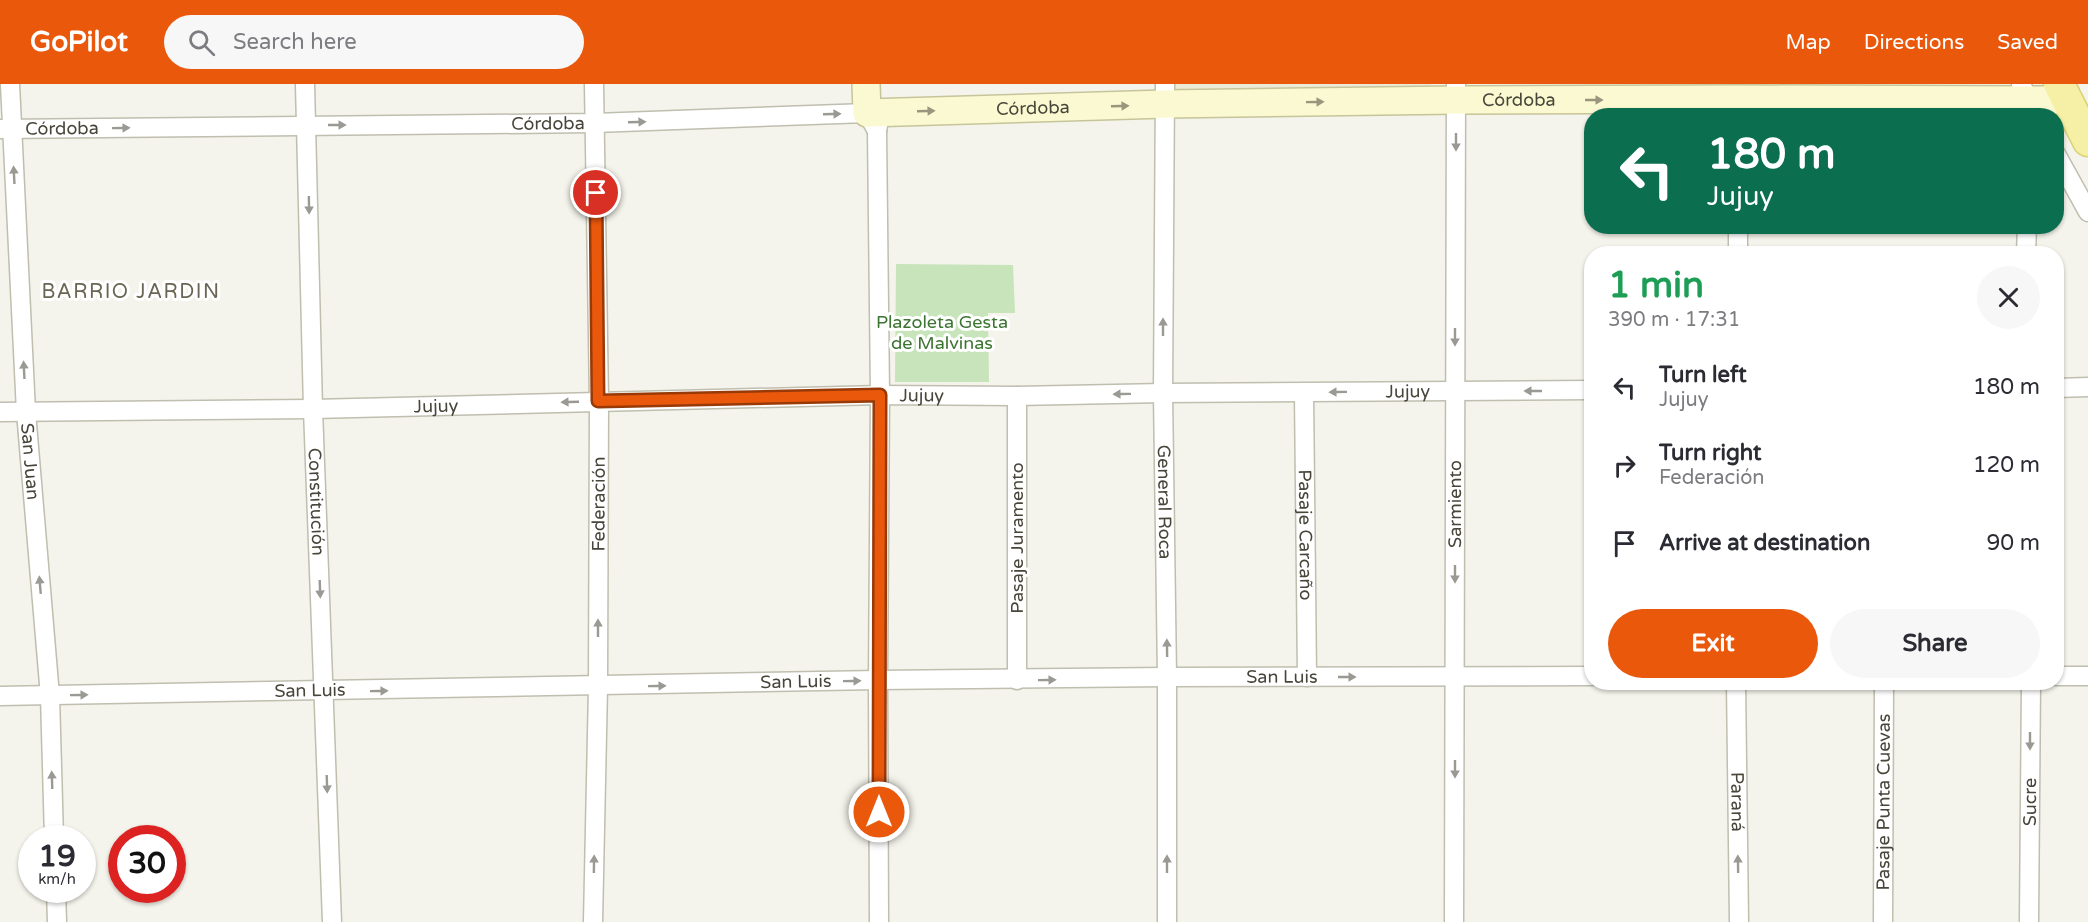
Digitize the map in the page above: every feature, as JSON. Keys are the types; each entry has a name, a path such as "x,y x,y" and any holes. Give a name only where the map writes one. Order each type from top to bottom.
{"main road":[{"path":"2063,92 2088,141"}],"street":[{"name":"San Juan","path":"10,84 6,129 26,412 50,696 54,825"},
{"name":"Constitución","path":"305,84 313,409 332,922"},
{"name":"Federación","path":"593,922 598,687 598,401 594,84"},
{"path":"866,84 875,119"},
{"path":"879,922 880,395 875,119 880,84"},
{"name":"Córdoba","path":"6,129 875,119 1165,94 1456,92 2028,104 2063,92"},
{"name":"Sarmiento","path":"1454,922 1456,92"},
{"name":"General Roca","path":"1165,94 1162,393 1167,677 1167,922"},
{"path":"2064,168 2088,212"},
{"path":"2064,388 2088,387"},
{"name":"Jujuy","path":"0,412 313,409 880,395 1017,396 1584,390"},
{"name":"Pasaje Carcaño","path":"1304,393 1307,677"},
{"name":"Pasaje Juramento","path":"1017,396 1017,680"},
{"name":"San Luis","path":"0,696 324,692 878,680 1584,676"},
{"path":"2064,676 2088,676"},
{"name":"Paraná","path":"1736,690 1739,922"},
{"name":"Pasaje Punta Cuevas","path":"1883,922 1884,690"},
{"name":"Sucre","path":"2029,922 2031,690"},
{"path":"56,903 57,922"}],"shaded area":[{"path":"1173,84 1431,84 1431,88 1173,89"}],"green space":[{"name":"Plazoleta Gesta de Malvinas","path":"896,264 1013,265 1015,313 988,313 989,382 895,382"}],"district":[{"name":"BARRIO JARDIN","path":"131,292"}],"route":[{"path":"596,193 598,401 880,395 879,812"}]}
